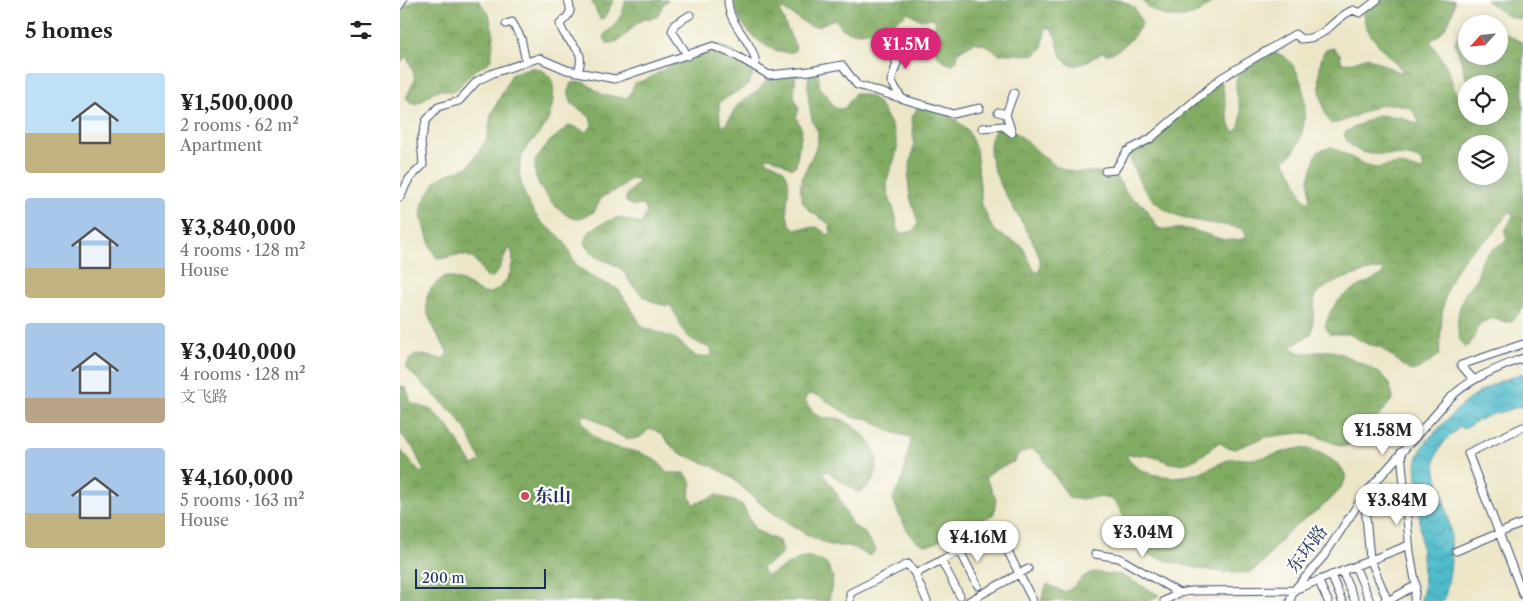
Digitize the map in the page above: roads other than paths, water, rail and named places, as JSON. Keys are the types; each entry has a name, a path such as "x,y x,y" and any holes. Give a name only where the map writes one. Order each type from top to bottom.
{"street":[{"path":"400,5 403,0"},
{"path":"568,0 572,10 570,15 560,24 561,30 581,54 582,61 578,72"},
{"path":"728,0 732,19 756,59 756,67"},
{"path":"1105,171 1115,170 1127,151 1150,139 1221,78 1295,34 1301,39 1315,38 1346,12 1353,10 1360,13 1377,0"},
{"path":"688,56 672,31 675,24 690,14"},
{"path":"506,24 512,22 521,38 526,62"},
{"path":"898,40 888,48 897,63 891,81 901,98"},
{"path":"400,197 409,179 423,165 421,141 426,121 438,107 459,101 477,81 539,58 567,70 615,79 713,46 735,55 769,75 810,71 842,65 857,85 953,114 980,108"},
{"path":"982,128 1003,126 1012,133 1006,114 1014,93"},
{"path":"998,112 1006,114"},
{"path":"1473,379 1462,365 1523,344"},
{"name":"东环路","path":"1290,601 1294,590 1324,556 1364,495 1449,398 1462,385 1473,379 1523,358"},
{"path":"1523,427 1468,454 1523,595"},
{"path":"1402,452 1409,545 1416,585 1414,601"},
{"path":"1364,495 1370,559 1387,600 1416,585"},
{"path":"1456,551 1523,523"},
{"path":"914,574 993,533 1001,538 1033,601"},
{"path":"1164,601 1179,593 1209,590 1270,592 1294,590 1409,545"},
{"path":"960,551 978,586"},
{"path":"1095,554 1120,558 1179,593"},
{"path":"941,560 960,596"},
{"path":"850,601 850,593 908,564 927,601"},
{"path":"1355,566 1370,601"},
{"path":"969,601 1028,570"},
{"path":"1342,571 1355,601"},
{"path":"1331,575 1342,601"},
{"path":"1318,580 1328,601"}],"water":[{"path":"1523,373 1523,406 1485,417 1464,429 1460,427 1446,440 1438,452 1435,463 1436,471 1451,532 1450,571 1444,601 1421,601 1424,587 1416,465 1422,448 1450,416 1477,393"}],"place":[{"name":"东山","path":"525,496"}]}
